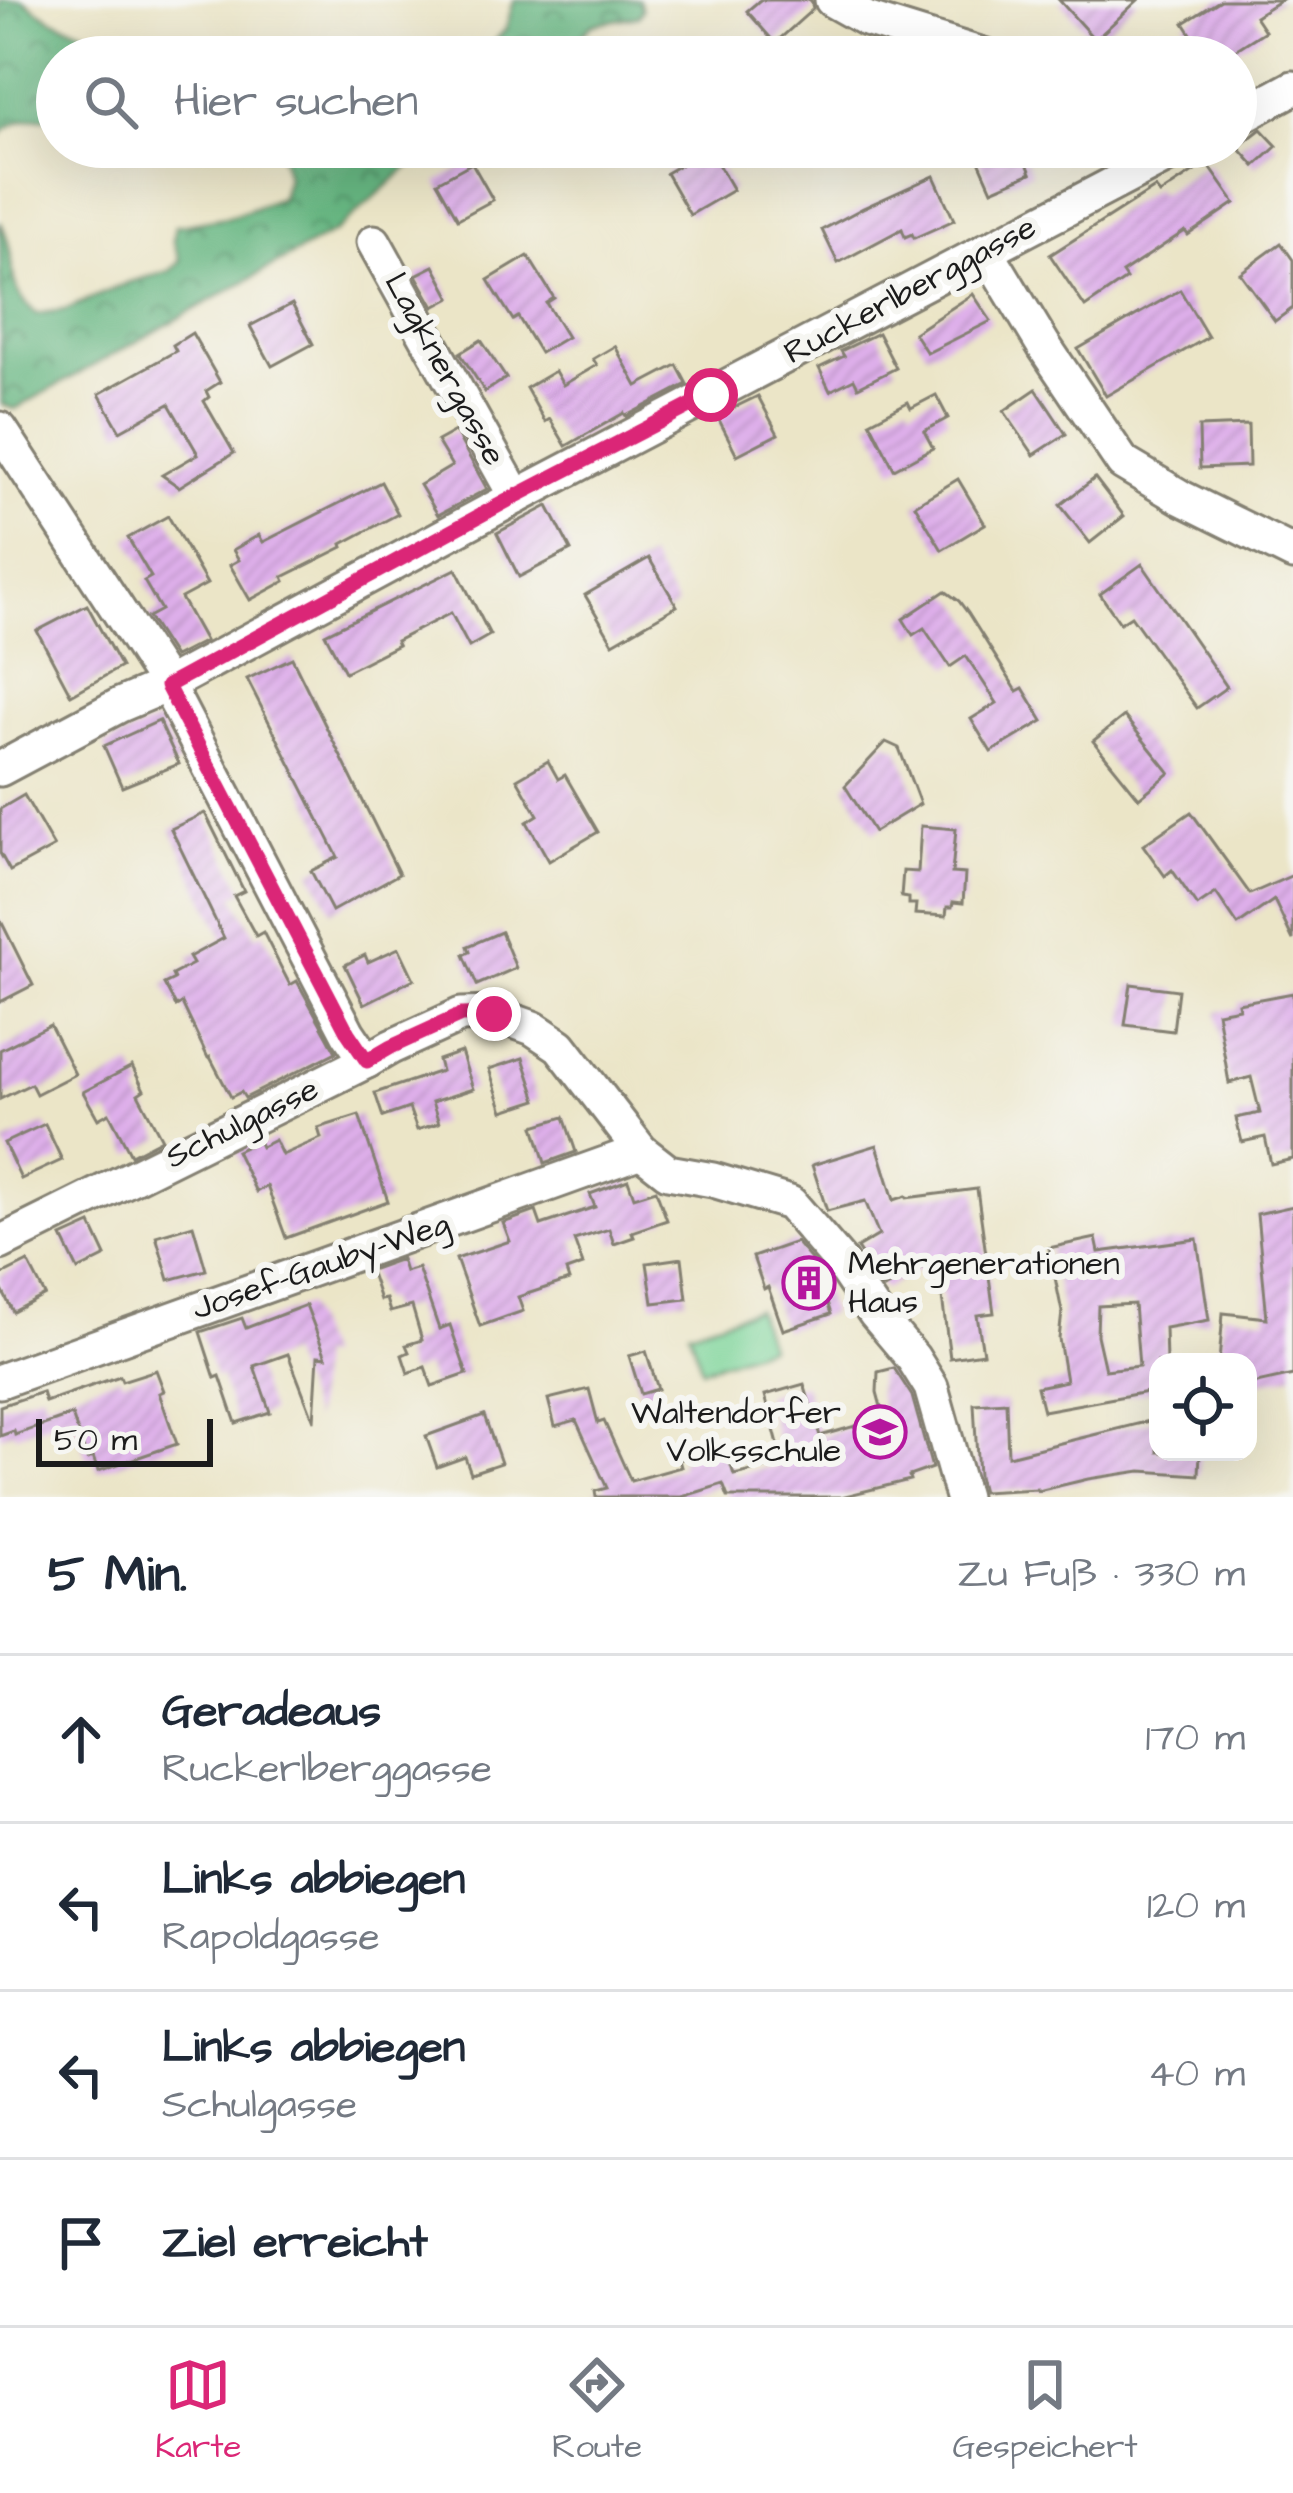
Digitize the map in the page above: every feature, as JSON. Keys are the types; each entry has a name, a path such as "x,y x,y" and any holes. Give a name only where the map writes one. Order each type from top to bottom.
{"street":[{"path":"832,0 866,19 921,36"},
{"path":"1257,108 1293,88"},
{"name":"Ruckerlberggasse","path":"0,769 120,705 167,686 516,496 1144,168"},
{"name":"Lagknergasse","path":"374,242 516,496"},
{"path":"986,250 1123,464 1284,549"},
{"path":"0,429 167,686 367,1061"},
{"name":"Schulgasse","path":"0,1243 391,1047 461,1015 494,1014 533,1028 560,1046 641,1151 668,1172 790,1203 914,1358 931,1387 962,1497"},
{"name":"Josef-Gauby-Weg","path":"0,1381 641,1151"}],"green space":[{"path":"0,0 23,0 51,19 97,36 36,36 36,118 12,125 0,135"},
{"path":"514,0 639,0 642,10 638,16 593,24 580,36 500,36"},
{"path":"285,168 407,168 336,231 15,409 2,405 0,221 14,281 25,302 36,314 65,310 127,283 170,271 180,261 173,241 175,226 233,216 281,198"},
{"path":"756,1309 769,1346 702,1369 689,1331"}],"building":[{"path":"760,0 811,0 813,9 783,36 769,36 747,11"},
{"path":"1059,0 1138,0 1099,36 1091,36"},
{"path":"1221,0 1281,0 1255,16 1265,31 1257,36 1192,36 1184,23"},
{"path":"1261,129 1277,146 1257,164 1257,132"},
{"path":"463,168 475,168 493,200 458,219 437,182"},
{"path":"675,168 720,168 733,190 690,215 666,173"},
{"path":"982,168 1029,168 1031,173 992,190"},
{"path":"1199,168 1210,168 1235,203 1122,273 1126,279 1085,307 1050,255 1155,188 1160,194"},
{"path":"934,176 954,220 914,238 912,234 905,237 902,229 838,263 822,230"},
{"path":"1281,243 1293,260 1293,308 1275,321 1240,273"},
{"path":"528,256 554,298 546,303 567,337 540,353 488,280"},
{"path":"434,266 451,298 434,307 416,275"},
{"path":"1180,290 1208,337 1106,396 1078,349"},
{"path":"973,294 991,321 927,353 914,333"},
{"path":"292,304 313,344 272,366 250,326"},
{"path":"192,333 220,382 206,391 209,397 204,401 234,453 179,487 162,475 198,454 169,404 120,431 99,394 176,351 173,345"},
{"path":"878,333 896,368 858,387 854,379 830,391 819,368"},
{"path":"481,340 506,378 485,392 460,353"},
{"path":"615,346 637,386 677,365 687,384 566,446 550,419 545,422 526,388 555,371 563,385 597,365 593,359"},
{"path":"1036,389 1066,434 1034,455 1004,411"},
{"path":"936,395 948,418 924,431 933,448 894,469 870,422 908,402 911,408"},
{"path":"758,396 778,434 737,455 717,416"},
{"path":"1248,425 1249,466 1200,468 1199,427"},
{"path":"455,431 487,489 438,515 420,485 452,466 437,441"},
{"path":"1095,478 1124,516 1090,543 1060,505"},
{"path":"958,479 985,524 942,550 915,505"},
{"path":"381,482 398,514 250,600 230,565 239,560 233,550 259,535 263,542"},
{"path":"548,506 571,550 519,577 497,533"},
{"path":"168,516 207,584 181,598 205,641 174,657 148,617 161,610 144,581 151,577 128,538"},
{"path":"649,558 677,606 613,643 585,595"},
{"path":"1142,564 1227,687 1197,708 1131,616 1120,623 1100,594"},
{"path":"456,569 490,635 469,647 451,613 345,672 325,634"},
{"path":"945,591 959,601 1017,691 1023,688 1043,721 991,752 971,719 997,703 966,656 950,667 924,628 913,635 903,619"},
{"path":"87,605 121,667 71,695 37,631"},
{"path":"292,658 399,874 332,911 311,871 338,857 247,679"},
{"path":"1124,716 1170,773 1139,798 1093,741"},
{"path":"159,721 179,764 122,787 104,746"},
{"path":"886,742 899,748 920,804 874,832 845,786"},
{"path":"548,761 558,779 565,775 598,832 549,861 527,822 538,815 517,779"},
{"path":"24,795 54,847 10,871 0,853 0,809"},
{"path":"1191,812 1250,894 1293,875 1293,940 1274,900 1238,925 1216,893 1197,906 1172,870 1165,876 1143,845"},
{"path":"205,813 244,891 234,896 256,936 263,932 290,985 297,981 336,1052 245,1098 241,1092 231,1097 182,1003 176,1006 164,984 193,964 189,957 224,938 171,829"},
{"path":"921,826 956,829 952,873 965,874 963,903 953,902 946,916 915,914 916,904 901,897 903,871 918,872"},
{"path":"0,919 33,985 0,1002"},
{"path":"501,932 516,968 477,985 464,955 470,952 468,946"},
{"path":"399,948 414,979 364,1004 345,965 365,955 368,962"},
{"path":"1131,984 1178,990 1173,1031 1125,1025"},
{"path":"1293,993 1293,1159 1271,1164 1265,1137 1242,1142 1236,1118 1260,1113 1251,1077 1229,1083 1217,1012 1239,1008 1238,1003"},
{"path":"50,1025 75,1074 36,1094 31,1084 0,1099 0,1050"},
{"path":"461,1052 473,1089 432,1102 439,1123 417,1130 409,1108 383,1117 375,1093 441,1071 438,1060"},
{"path":"523,1058 537,1100 503,1111 489,1069"},
{"path":"132,1066 144,1090 138,1094 162,1139 131,1155 109,1113 98,1119 83,1092"},
{"path":"359,1115 388,1201 286,1238 267,1186 256,1192 236,1151 258,1141 261,1147 275,1140 282,1155 321,1138 318,1128"},
{"path":"564,1117 576,1152 545,1163 534,1126"},
{"path":"45,1124 62,1160 21,1179 4,1143"},
{"path":"877,1145 894,1200 977,1189 994,1313 977,1315 983,1353 950,1358 937,1259 884,1289 857,1248 879,1235 865,1201 827,1211 812,1165"},
{"path":"628,1180 634,1197 656,1190 667,1220 614,1244 609,1229 574,1240 583,1265 566,1271 569,1280 518,1297 523,1311 480,1326 456,1259 510,1241 503,1223 536,1211 541,1225 595,1207 590,1194"},
{"path":"1293,1206 1293,1375 1257,1383 1257,1353 1220,1353 1223,1313 1267,1318 1257,1214"},
{"path":"91,1224 106,1256 78,1270 62,1237"},
{"path":"193,1225 206,1270 169,1280 156,1236"},
{"path":"1096,1238 1099,1252 1197,1239 1209,1320 1165,1328 1166,1353 1149,1353 1149,1392 1043,1411 1037,1387 1066,1381 1059,1339 1062,1312 1049,1248","holes":["1134,1304 1139,1366 1105,1370 1097,1335 1098,1306"]},
{"name":"Mehrgenerationen Haus","path":"796,1242 814,1263 831,1314 783,1330 753,1257"},
{"path":"682,1258 687,1299 653,1303 647,1263"},
{"path":"401,1259 405,1272 418,1268 439,1329 450,1325 467,1374 432,1386 425,1367 408,1373 402,1355 409,1352 406,1345 422,1340 412,1306 390,1312 386,1299 380,1300 370,1270"},
{"path":"28,1262 45,1295 13,1312 0,1276"},
{"path":"306,1305 326,1357 318,1356 314,1421 288,1354 254,1366 270,1412 236,1423 200,1332 242,1318 246,1328"},
{"path":"646,1351 658,1389 641,1394 629,1356"},
{"name":"Waltendorfer Volksschule","path":"894,1368 912,1396 932,1468 909,1476 910,1480 841,1497 728,1497 723,1484 682,1497 596,1497 595,1491 607,1488 576,1420 555,1426 548,1399 589,1389 598,1423 604,1421 631,1481 681,1467 679,1460 724,1444 734,1475 783,1464 765,1395 804,1384 820,1436 884,1418 878,1372"},
{"path":"156,1370 177,1444 98,1471 93,1457 87,1459 72,1415 0,1436 0,1406 42,1392 45,1402 120,1376 122,1381"},
{"path":"1006,1402 1008,1456 1149,1421 1149,1461 1200,1461 1199,1475 1141,1471 1038,1491 982,1492 974,1404"},
{"path":"484,1415 501,1463 471,1473 465,1457 437,1467 426,1436"}],"place":[{"name":"Mehrgenerationen Haus","path":"809,1283"},
{"name":"Waltendorfer Volksschule","path":"880,1432"}],"route":[{"path":"494,1014 461,1015 367,1061 167,686 711,395"}]}
